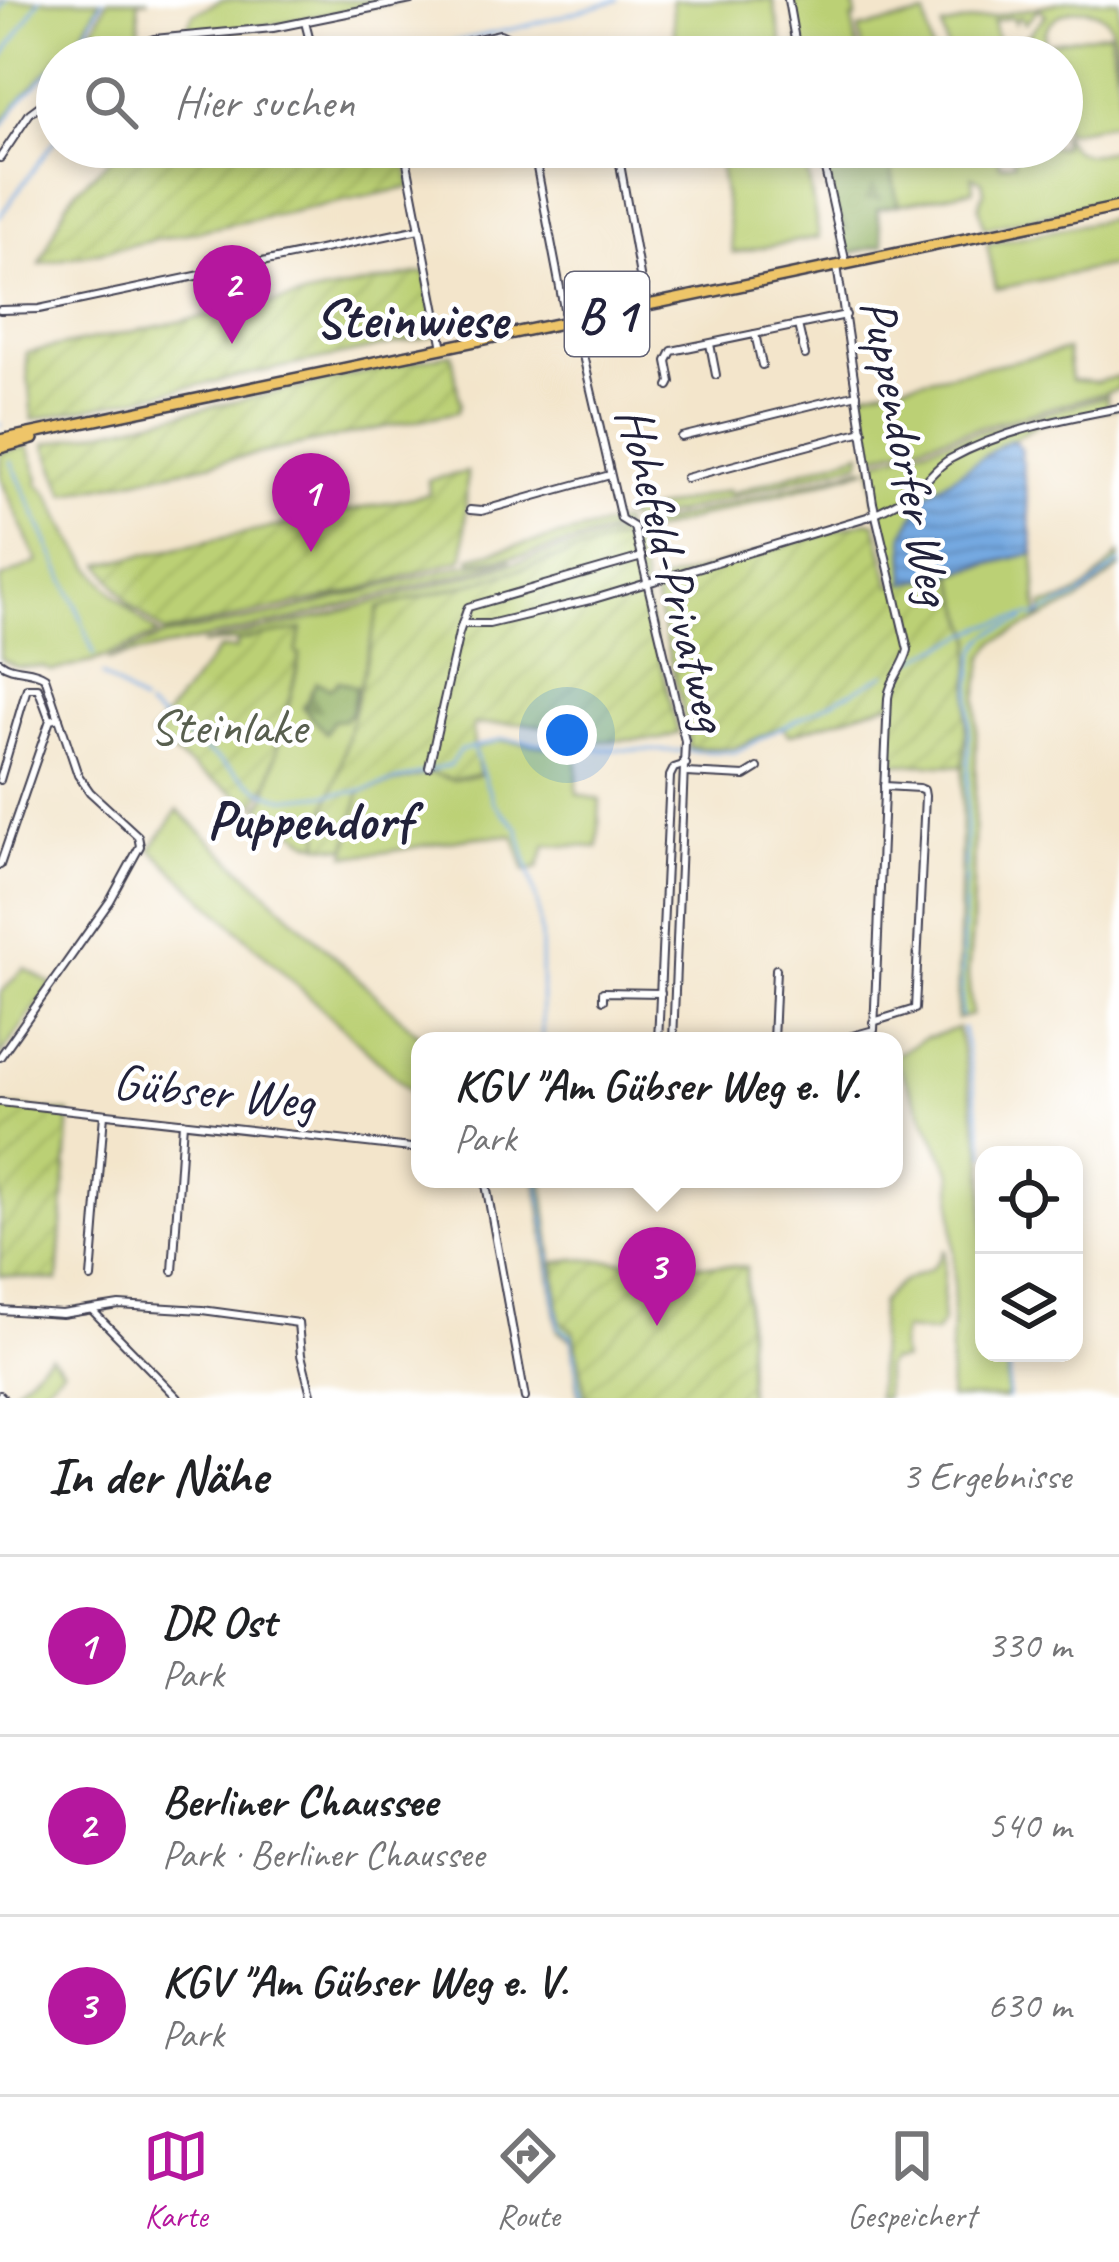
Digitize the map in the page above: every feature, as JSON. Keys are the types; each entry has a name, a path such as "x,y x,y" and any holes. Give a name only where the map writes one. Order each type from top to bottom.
{"main road":[{"name":"B 1","path":"0,444 568,318 1119,207"}],"street":[{"path":"181,36 305,22 411,0"},
{"path":"788,0 794,36"},
{"path":"305,22 308,36"},
{"path":"0,158 36,108"},
{"path":"408,168 443,348"},
{"name":"Hohefeld-Privatweg","path":"537,168 568,318 621,519 634,527 682,718 686,765 673,1032"},
{"path":"568,318 642,286 621,168"},
{"name":"Puppendorfer Weg","path":"824,168 875,513 908,650 889,687 884,786"},
{"path":"0,310 39,309 419,229"},
{"path":"669,386 668,355 672,351 846,315"},
{"path":"798,325 805,355"},
{"path":"755,334 762,365"},
{"path":"710,344 716,375"},
{"path":"681,436 857,394"},
{"path":"462,624 489,624 649,584 875,513 920,487 947,460 1005,434 1119,408"},
{"path":"686,478 863,431"},
{"path":"470,510 610,476"},
{"path":"429,767 468,607 642,557"},
{"path":"0,662 43,675 55,719 81,780 138,836 140,846 110,901 0,1057"},
{"path":"0,780 27,688 38,688 55,719 0,865"},
{"name":"Hohefeld-Privatweg","path":"659,1032 672,769 686,765 745,776 758,768"},
{"path":"857,1032 915,1010 926,796 919,788 884,786 873,1026"},
{"path":"772,1032 776,969"},
{"path":"603,1000 603,992 661,993"},
{"name":"Gübser Weg","path":"0,1102 411,1148"},
{"path":"91,1278 104,1114"},
{"path":"173,1271 183,1123"},
{"path":"486,1188 525,1398"},
{"path":"0,1310 62,1314 119,1305 298,1323 312,1398"},
{"path":"93,1311 178,1398"}],"green space":[{"path":"0,0 101,0 81,36 36,36 36,83 0,125"},
{"path":"108,0 149,0 138,1 140,36 90,36"},
{"path":"222,0 402,0 254,28 186,30 193,14"},
{"path":"672,0 773,0 781,36 675,36"},
{"path":"793,0 860,0 854,2 855,36 799,36"},
{"path":"1070,0 1119,0 1119,70 1108,21 1094,11 1059,16 1045,36 1027,36 1046,15 1039,8 1025,24 1021,17 1015,24 1012,17 993,21 996,36 944,36 942,27"},
{"path":"925,15 929,36 860,36 859,29"},
{"path":"1109,32 1119,85 1119,122 1083,129 1083,37"},
{"path":"1119,146 1119,199 984,228 979,206 982,181 972,176 973,190 898,205 891,168 1083,168 1083,153"},
{"path":"100,168 408,168 411,187 40,264 76,190"},
{"path":"720,168 807,168 819,237 733,253"},
{"path":"825,168 891,168 898,205 877,209 884,245 845,255"},
{"path":"1119,217 1119,264 996,289 987,244"},
{"path":"426,272 437,335 32,420 26,353"},
{"path":"1067,350 1071,380 1097,382 1119,376 1119,389 873,456 862,392"},
{"path":"452,353 457,412 65,494 45,444"},
{"path":"1107,396 1107,406 1119,407 1038,424 927,494 904,534 906,583 897,585 876,501 875,461"},
{"path":"28,446 37,484 50,496 83,556 116,596 158,634 92,662 52,671 17,667 0,658 0,579 38,562 0,477 0,453"},
{"path":"862,452 861,461 637,524 623,517 728,490 730,494"},
{"path":"863,467 639,535 637,530 644,527"},
{"path":"467,472 461,560 348,593 165,633 129,604 101,564 429,494 428,480"},
{"path":"867,521 875,523 891,586 953,574 973,638 963,766 890,763 892,702 789,735 782,727 734,748 689,748 654,584"},
{"path":"620,522 621,529 526,555 471,561 470,557"},
{"path":"632,530 634,535 379,608 319,845 259,807 265,800 297,670 301,630 201,644 321,617"},
{"path":"634,535 678,733 661,739 596,741 595,748 553,743 554,728 524,723 473,725 480,774 453,780 430,773 360,792 347,848 319,845 379,608"},
{"path":"1034,553 1038,618 1043,605 1076,594 1119,554 1119,568 1078,601 995,642 984,657 977,698 968,975 972,1015 957,1019 963,766 973,638 953,574"},
{"path":"512,560 294,619 107,660 164,636 281,613 465,565"},
{"name":"Steinlake","path":"302,629 268,785 255,805 150,736 219,649 236,649 238,641"},
{"path":"339,681 356,687 351,712 344,720 333,721 326,733 303,708 316,682 330,688"},
{"path":"500,740 577,752 577,794 600,800 598,847 546,845 538,868 525,871 514,836 346,855 360,792 430,772 453,780 479,775 474,748"},
{"path":"178,810 415,1032 411,1032 411,1092 151,849"},
{"path":"24,968 52,984 0,1057 0,994"},
{"path":"958,1028 981,1146 975,1146 975,1362 1008,1362 1007,1398 949,1398 952,1174 903,1074 903,1051"},
{"path":"0,1106 70,1113 58,1281 0,1275"},
{"path":"537,1188 544,1188 560,1320 574,1330 586,1398 579,1398 572,1339 558,1331"},
{"path":"945,1249 942,1323 935,1333 903,1330 903,1360 889,1361 885,1398 877,1398 880,1303 901,1283 932,1267"},
{"path":"573,1259 746,1267 748,1398 586,1398 574,1331 560,1321 555,1263"},
{"path":"50,1355 63,1369 33,1398 10,1398 8,1396"}],"water":[{"path":"1009,440 1020,447 1034,553 906,583 904,534 927,494"}],"waterway":[{"path":"0,10 6,0"},
{"path":"0,61 40,0"},
{"path":"82,36 103,0"},
{"path":"480,36 618,0"},
{"path":"0,128 36,85"},
{"path":"0,216 36,166"},
{"path":"11,461 94,654"},
{"path":"1034,617 1080,596 1119,563"},
{"path":"909,662 986,626 1031,615"},
{"path":"961,1016 973,671 986,637 1023,618"},
{"path":"147,708 260,790 285,799 362,791 450,765 459,751 503,739 583,749 735,752 886,674"},
{"path":"102,675 142,704"},
{"path":"473,748 493,802 518,828 538,907 542,1032"},
{"path":"963,1028 984,1146"},
{"path":"540,1188 559,1327 572,1336 581,1398"},
{"path":"1008,1398 1010,1362"}],"place":[{"name":"Berliner Chaussee","path":"232,344"},
{"name":"DR Ost","path":"311,552"},
{"name":"KGV \"Am Gübser Weg e. V.","path":"657,1326"}],"district":[{"name":"Steinwiese","path":"411,318"},
{"name":"Puppendorf","path":"309,819"}]}
